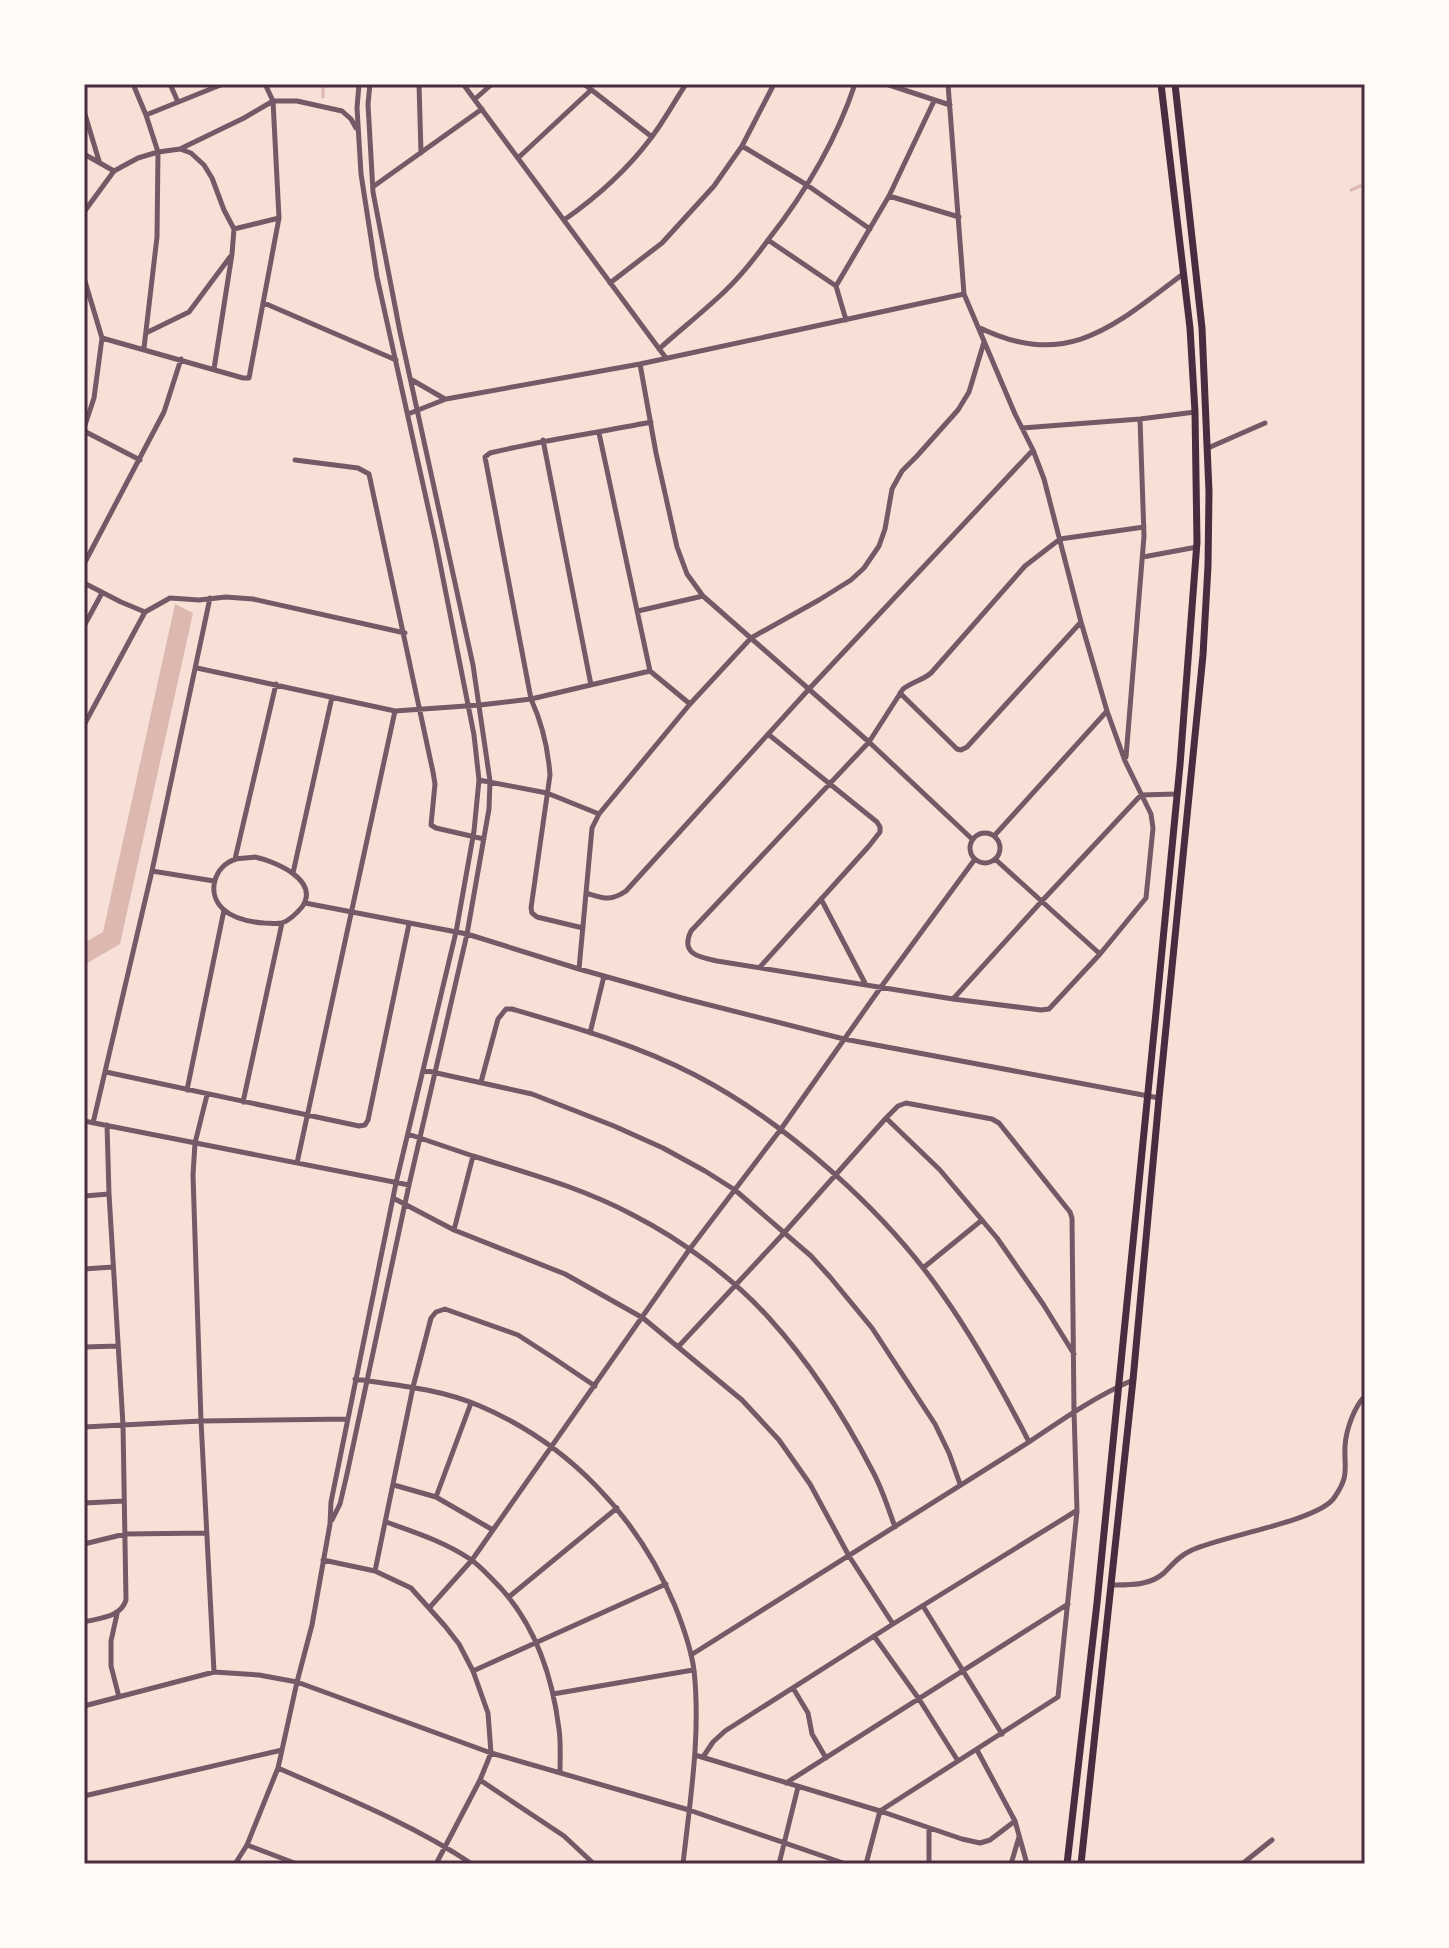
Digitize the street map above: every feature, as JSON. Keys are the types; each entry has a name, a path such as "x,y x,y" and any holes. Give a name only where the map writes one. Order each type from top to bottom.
{"main road":[{"path":"1067,1864 1119,1386 1188,671 1197,547 1190,328 1161,84"},
{"path":"1081,1864 1133,1380 1203,655 1208,566 1208,448 1202,328 1175,84"}],"street":[{"path":"133,84 158,152 157,237 144,348"},
{"path":"170,84 178,102"},
{"path":"146,115 223,84"},
{"path":"102,338 249,378 279,218 273,101 265,84"},
{"path":"235,1864 247,1845 278,1768 312,1625 331,1502 375,1282 456,932 473,837 479,780 469,706 436,543 376,274 361,174 359,84"},
{"path":"330,1524 340,1504 467,934 489,809 490,781 480,705 460,604 387,271 373,187 368,104 370,84"},
{"path":"419,84 421,154"},
{"path":"463,84 666,358"},
{"path":"475,99 492,84"},
{"path":"584,84 652,137"},
{"path":"564,220 621,173 652,137 686,84"},
{"path":"610,283 671,235 714,186 742,146 774,84"},
{"path":"659,349 726,291 768,240 807,185 833,140 855,84"},
{"path":"886,84 950,105"},
{"path":"948,84 964,294 1044,479 1060,539 1081,622 1107,711 1125,761 1151,814 1153,828 1146,898 1049,1009 1035,1010 953,999 760,968 696,956 688,948 686,940 691,931 869,742 900,693 911,683 931,673 1025,566 1060,539 1144,527"},
{"path":"518,158 591,90"},
{"path":"84,212 114,171 138,158 180,149 273,101 308,102 342,111 358,130"},
{"path":"836,286 889,196 934,101"},
{"path":"373,187 482,109"},
{"path":"84,111 99,161"},
{"path":"742,146 807,185 870,229"},
{"path":"180,149 191,153 204,165 234,229 214,369"},
{"path":"360,151 371,150"},
{"path":"84,154 114,171"},
{"path":"889,196 959,217"},
{"path":"366,210 376,206"},
{"path":"234,229 279,218"},
{"path":"768,240 836,286 846,320"},
{"path":"147,332 189,312 232,254"},
{"path":"376,274 387,271"},
{"path":"978,327 1016,342 1038,346 1088,337 1119,321 1184,273"},
{"path":"84,278 102,338 94,398 84,430 140,460"},
{"path":"408,414 446,399 640,364 964,294"},
{"path":"264,303 396,360"},
{"path":"391,334 400,332"},
{"path":"579,969 592,828 599,814 690,704 751,638 819,600 864,568 879,546 892,489 902,471 958,410 969,392 984,342"},
{"path":"84,564 164,412 181,359"},
{"path":"640,364 677,547 687,574 703,596 869,742 972,839"},
{"path":"411,380 446,399"},
{"path":"1022,428 1195,412"},
{"path":"1125,761 1144,527 1140,419"},
{"path":"583,928 537,917 532,913 550,775 549,762 540,717 531,699 485,457 490,453 543,440 651,422"},
{"path":"1208,448 1265,423"},
{"path":"599,433 650,671 690,704"},
{"path":"543,440 591,685"},
{"path":"586,893 605,899 615,898 626,891 809,689 1033,450"},
{"path":"295,460 358,468 369,474 435,784 431,825 484,839"},
{"path":"421,475 431,471"},
{"path":"436,543 446,541"},
{"path":"1142,557 1197,547"},
{"path":"84,583 145,612"},
{"path":"84,626 102,593"},
{"path":"638,611 703,596"},
{"path":"84,725 145,612 170,598 253,599 405,633"},
{"path":"93,1123 152,871 210,598"},
{"path":"449,607 460,604"},
{"path":"900,693 961,750 1081,622"},
{"path":"197,668 395,711 531,699 650,671"},
{"path":"235,859 276,684"},
{"path":"293,873 332,697"},
{"path":"297,1163 395,711"},
{"path":"994,836 1107,711"},
{"path":"760,968 880,832 877,822 768,734"},
{"path":"479,780 547,793 599,814"},
{"path":"953,999 1141,795 1176,794"},
{"path":"985,833 994,836 999,844 995,859 983,863 975,859 970,852 972,839 985,833"},
{"path":"255,857 270,860 293,873 305,891 305,903 297,914 282,923 251,922 224,910 217,900 214,881 217,873 235,859 255,857"},
{"path":"430,1607 472,1560 689,1250 781,1129 975,859"},
{"path":"995,859 1100,954"},
{"path":"152,871 214,881"},
{"path":"821,899 866,985"},
{"path":"305,903 467,934 682,998 844,1039 1159,1098"},
{"path":"187,1090 224,910"},
{"path":"243,1102 282,923"},
{"path":"106,1072 307,1116 365,1125 409,924"},
{"path":"590,1033 604,976"},
{"path":"438,1004 450,1007"},
{"path":"481,1082 498,1019 506,1009 512,1009 646,1053 694,1074 740,1101 781,1129 835,1175 923,1268 995,1376 1029,1442"},
{"path":"423,1070 532,1094 663,1148 735,1190 830,1277 879,1337 935,1424 960,1484"},
{"path":"207,1095 195,1143 193,1175 214,1672"},
{"path":"678,1347 898,1106 913,1104 992,1119 1005,1128 1070,1212 1077,1511 1058,1697 880,1811 866,1864"},
{"path":"886,1118 940,1170 997,1238 1074,1354"},
{"path":"84,1121 409,1185"},
{"path":"84,1622 117,1614 126,1600 123,1425 107,1125"},
{"path":"408,1134 596,1197 661,1230 735,1284 788,1341 844,1421 874,1472 895,1527"},
{"path":"454,1230 473,1156"},
{"path":"84,1196 109,1194"},
{"path":"393,1198 454,1230 565,1274 643,1318 742,1400 779,1440 810,1484 849,1556 893,1624"},
{"path":"923,1268 982,1220"},
{"path":"84,1269 113,1267"},
{"path":"375,1282 387,1285"},
{"path":"375,1571 413,1387 431,1318 436,1312 445,1309 518,1335 595,1386"},
{"path":"364,1336 376,1338"},
{"path":"84,1347 118,1346"},
{"path":"355,1379 430,1390 471,1403 518,1424 594,1483 617,1508 649,1552 680,1618 694,1670 695,1755 683,1864"},
{"path":"691,1655 1074,1411 1133,1380"},
{"path":"1111,1585 1145,1583 1156,1579 1181,1556 1194,1549 1294,1519 1328,1505 1344,1481 1345,1442 1360,1401 1365,1396"},
{"path":"436,1497 471,1403"},
{"path":"84,1427 201,1421 347,1419"},
{"path":"342,1447 352,1448"},
{"path":"394,1485 436,1497 493,1530"},
{"path":"84,1503 124,1501"},
{"path":"510,1596 617,1508"},
{"path":"703,1757 725,1731 1077,1511"},
{"path":"386,1522 433,1540 472,1560 510,1596 525,1617 553,1694 560,1731 560,1772"},
{"path":"84,1544 125,1534 207,1533"},
{"path":"323,1560 375,1571 411,1588 459,1644 473,1671 488,1713 491,1753 436,1864"},
{"path":"473,1671 666,1584"},
{"path":"786,1783 1069,1603"},
{"path":"923,1606 1002,1734"},
{"path":"117,1614 111,1641 111,1666 119,1697"},
{"path":"874,1636 959,1761"},
{"path":"553,1694 694,1670"},
{"path":"84,1706 214,1672 259,1675 297,1682 491,1753 689,1810 846,1864"},
{"path":"793,1688 808,1713 812,1734 826,1758"},
{"path":"84,1796 282,1749"},
{"path":"977,1750 1015,1821 1027,1864"},
{"path":"695,1755 980,1843 990,1840 1015,1821"},
{"path":"278,1768 398,1821 446,1846 472,1864"},
{"path":"480,1780 564,1836 594,1864"},
{"path":"779,1864 798,1787"},
{"path":"929,1828 929,1864"},
{"path":"1011,1864 1019,1836"},
{"path":"1242,1864 1272,1840"},
{"path":"247,1845 297,1864"}],"shaded area":[{"path":"175,604 193,613 120,944 84,965 84,943 103,932"}],"waterway":[{"path":"323,84 323,97"},
{"path":"1351,190 1365,184"}]}
